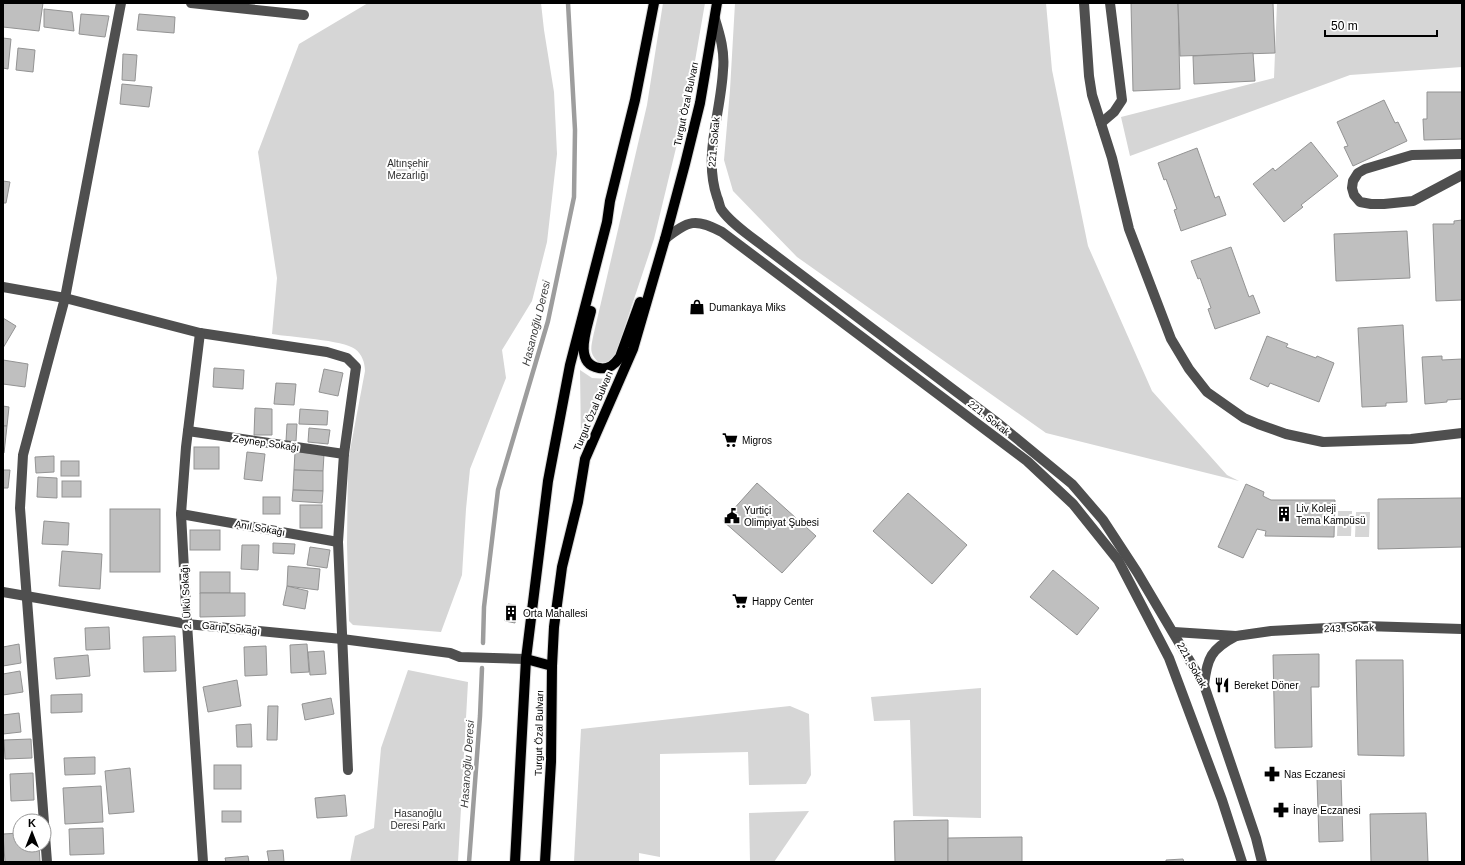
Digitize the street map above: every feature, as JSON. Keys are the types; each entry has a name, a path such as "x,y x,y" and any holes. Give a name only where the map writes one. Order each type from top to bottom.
{"main road":[{"name":"Turgut Özal Bulvarı","path":"515,862 526,659 548,481 570,365 635,100 654,3"},
{"name":"Turgut Özal Bulvarı","path":"545,862 551,748 554,627 562,567 578,502 585,459 633,348 665,239 700,103 717,3"},
{"path":"606,222 600,270 583,350 585,360 597,368 603,369 615,364 620,356 637,312 646,281 665,239"},
{"path":"526,659 552,666"}],"street":[{"path":"47,862 20,508 24,455 65,298 121,3"},
{"path":"191,3 304,15"},
{"path":"1084,3 1089,76 1092,96 1112,158 1128,230 1168,332 1189,369 1207,392 1244,418 1286,434 1323,442 1411,438 1462,433"},
{"path":"1101,123 1114,112 1122,100 1110,3"},
{"name":"221. Sokak","path":"714,19 722,41 724,69 711,159 712,180 721,209 735,223 767,249 999,424 1072,484 1103,520 1174,632 1204,685 1256,838 1262,862"},
{"path":"1462,154 1412,155 1365,168 1355,177 1352,188 1354,195 1360,202 1371,204 1392,204 1413,201 1462,175"},
{"name":"221. Sokak","path":"665,239 680,228 692,223 706,224 722,232 1026,461 1073,504 1118,560 1169,658 1222,800 1242,862"},
{"path":"3,286 65,298 200,333 327,352 347,358 356,367 344,454 338,542 348,770"},
{"name":"2. Ülkü Sokağı","path":"200,333 188,431 181,514 203,862"},
{"name":"Zeynep Sokağı","path":"188,431 344,454"},
{"name":"Anıl Sokağı","path":"181,514 338,542"},
{"name":"Garip Sokağı","path":"3,592 187,624 342,639 450,653 460,657 526,659"},
{"name":"243. Sokak","path":"1174,632 1236,636 1271,632 1365,626 1462,629"},
{"name":"243. Sokak","path":"1204,685 1206,667 1213,653 1222,643 1236,636"}],"green space":[{"name":"Altınşehir Mezarlığı","path":"368,3 541,3 554,92 557,154 547,242 532,301 502,350 506,378 470,469 462,575 441,632 353,625 349,621 347,544 348,461 365,371 364,362 355,349 340,343 272,334 277,278 258,152 299,44"},
{"path":"663,3 705,3 690,90 654,239 614,359 607,362 598,362 592,353 592,341 647,105"},
{"path":"735,3 1046,3 1052,70 1088,246 1152,391 1227,475 1239,481 1046,433 797,257 733,191 724,160"},
{"path":"1277,3 1462,3 1462,67 1350,75 1130,156 1121,117 1274,78"},
{"path":"580,370 592,378 609,379 581,442"},
{"path":"1338,511 1352,511 1351,536 1337,536"},
{"path":"1356,512 1370,512 1369,537 1355,537"},
{"name":"Hasanoğlu Deresi Parkı","path":"408,670 468,682 458,862 350,862 355,836 374,828 381,748"},
{"path":"981,688 981,818 913,816 910,720 874,721 871,697"},
{"path":"790,706 809,714 811,775 806,784 749,785 748,752 660,754 660,857 639,853 639,862 574,862 581,729"},
{"path":"809,811 774,862 750,862 749,813"}],"building":[{"path":"3,3 43,3 39,31 3,27"},
{"path":"1131,3 1178,3 1180,89 1133,91"},
{"path":"1178,3 1273,3 1275,53 1180,56"},
{"path":"44,9 72,12 74,31 44,27"},
{"path":"81,14 109,16 105,37 79,34"},
{"path":"139,14 175,17 174,33 137,30"},
{"path":"3,38 11,39 8,69 3,68"},
{"path":"18,48 35,50 33,72 16,70"},
{"path":"1253,53 1255,81 1194,84 1193,56"},
{"path":"123,54 137,55 135,81 122,80"},
{"path":"122,84 152,87 149,107 120,104"},
{"path":"1427,92 1462,92 1462,139 1424,140 1423,119 1427,119"},
{"path":"1384,100 1395,123 1398,122 1407,141 1353,166 1344,147 1348,146 1337,122"},
{"path":"1311,142 1338,176 1301,205 1303,207 1284,222 1253,184 1273,168 1275,171"},
{"path":"1197,148 1215,198 1219,196 1226,215 1181,231 1174,210 1177,209 1166,179 1164,180 1158,163"},
{"path":"3,181 10,182 6,203 3,203"},
{"path":"1462,220 1462,300 1436,301 1433,224 1454,224 1454,221"},
{"path":"1407,231 1410,278 1336,281 1334,234"},
{"path":"1231,247 1249,297 1253,295 1260,313 1215,329 1208,309 1211,308 1200,278 1198,279 1191,261"},
{"path":"3,318 16,326 3,348"},
{"path":"1403,325 1407,402 1386,403 1386,406 1362,407 1358,328"},
{"path":"1267,336 1288,344 1286,347 1316,358 1317,356 1334,363 1319,402 1270,383 1268,387 1250,379"},
{"path":"1442,356 1442,360 1462,359 1462,399 1425,404 1422,357"},
{"path":"3,360 28,364 25,387 3,384"},
{"path":"214,368 244,370 243,389 213,387"},
{"path":"324,369 343,373 338,396 319,392"},
{"path":"276,383 296,384 294,405 274,404"},
{"path":"3,406 9,407 7,426 3,426"},
{"path":"255,408 272,409 272,435 254,435"},
{"path":"300,409 328,411 327,425 299,424"},
{"path":"287,424 297,424 296,441 286,441"},
{"path":"3,426 7,426 4,453 3,453"},
{"path":"309,428 330,430 328,444 308,442"},
{"path":"194,447 219,447 219,469 194,469"},
{"path":"247,452 265,454 262,481 244,479"},
{"path":"295,452 324,454 323,471 294,470"},
{"path":"54,456 54,472 36,473 35,457"},
{"path":"61,461 79,461 79,476 61,476"},
{"path":"3,470 10,470 8,488 3,488"},
{"path":"294,470 323,471 323,491 293,490"},
{"path":"38,477 57,478 57,498 37,497"},
{"path":"62,481 81,481 81,497 62,497"},
{"path":"757,483 816,536 782,573 723,521"},
{"name":"Liv Koleji Tema Kampüsü","path":"1246,484 1264,492 1263,496 1271,500 1335,500 1334,537 1265,536 1266,531 1257,529 1243,558 1218,547"},
{"path":"293,490 323,491 322,503 292,501"},
{"path":"908,493 967,545 932,584 873,531"},
{"path":"263,497 280,497 280,514 263,514"},
{"path":"1462,498 1462,547 1378,549 1378,499"},
{"path":"300,505 322,505 322,528 300,528"},
{"path":"110,509 160,509 160,572 110,572"},
{"path":"44,521 69,523 68,545 42,544"},
{"path":"190,530 220,530 220,550 190,550"},
{"path":"273,543 295,544 294,554 273,553"},
{"path":"242,545 259,545 258,570 241,569"},
{"path":"310,547 330,550 327,568 307,565"},
{"path":"62,551 102,554 100,589 59,586"},
{"path":"288,566 320,569 318,590 287,586"},
{"path":"1053,570 1099,608 1077,635 1030,597"},
{"path":"200,572 230,572 230,593 200,593"},
{"path":"287,586 308,591 305,609 283,605"},
{"path":"200,593 245,593 245,616 200,617"},
{"name":"Orta Mahallesi","path":"508,604 516,605 515,623 505,621"},
{"path":"109,627 110,649 86,650 85,628"},
{"path":"175,636 176,671 144,672 143,637"},
{"path":"19,644 21,663 3,666 3,647"},
{"path":"307,644 309,672 291,673 290,645"},
{"path":"266,646 267,675 245,676 244,647"},
{"path":"324,651 326,674 310,675 308,652"},
{"path":"1319,654 1319,687 1311,687 1312,747 1275,748 1273,655"},
{"path":"88,655 90,676 56,679 54,658"},
{"path":"1356,660 1403,660 1404,756 1358,755"},
{"path":"20,671 23,692 3,695 3,674"},
{"path":"237,680 241,706 208,712 203,687"},
{"path":"82,694 82,712 51,713 51,695"},
{"path":"331,698 334,714 305,720 302,704"},
{"path":"268,706 278,706 277,740 267,740"},
{"path":"19,713 21,732 3,734 3,715"},
{"path":"251,724 252,747 237,747 236,725"},
{"path":"31,739 32,758 5,759 4,740"},
{"path":"95,757 95,774 65,775 64,758"},
{"path":"214,765 241,765 241,789 214,789"},
{"path":"130,768 134,812 109,814 105,771"},
{"path":"33,773 34,800 11,801 10,774"},
{"path":"1317,778 1341,778 1343,841 1319,842"},
{"path":"101,786 103,822 65,824 63,788"},
{"path":"345,795 347,816 317,818 315,798"},
{"path":"222,811 241,811 241,822 222,822"},
{"path":"1426,813 1428,862 1371,862 1370,814"},
{"path":"948,820 948,862 895,862 894,821"},
{"path":"103,828 104,854 70,855 69,829"},
{"path":"12,833 12,853 39,853 40,862 5,862 3,834"},
{"path":"1022,837 1022,862 948,862 948,838"},
{"path":"283,850 284,862 269,862 267,851"},
{"path":"248,856 249,862 226,862 225,858"},
{"path":"1183,859 1184,862 1166,862 1166,860"}],"waterway":[{"name":"Hasanoğlu Deresi","path":"483,643 484,607 498,490 548,321 574,197 575,130 568,3"},
{"name":"Hasanoğlu Deresi","path":"469,862 480,716 482,668"}],"place":[{"name":"Dumankaya Miks","path":"697,307"},
{"name":"Migros","path":"730,440"},
{"name":"Liv Koleji Tema Kampüsü","path":"1284,514"},
{"name":"Yurtiçi Olimpiyat Şubesi","path":"732,516"},
{"name":"Happy Center","path":"740,601"},
{"name":"Orta Mahallesi","path":"511,613"},
{"name":"Bereket Döner","path":"1222,685"},
{"name":"Nas Eczanesi","path":"1272,774"},
{"name":"İnaye Eczanesi","path":"1281,810"}]}
